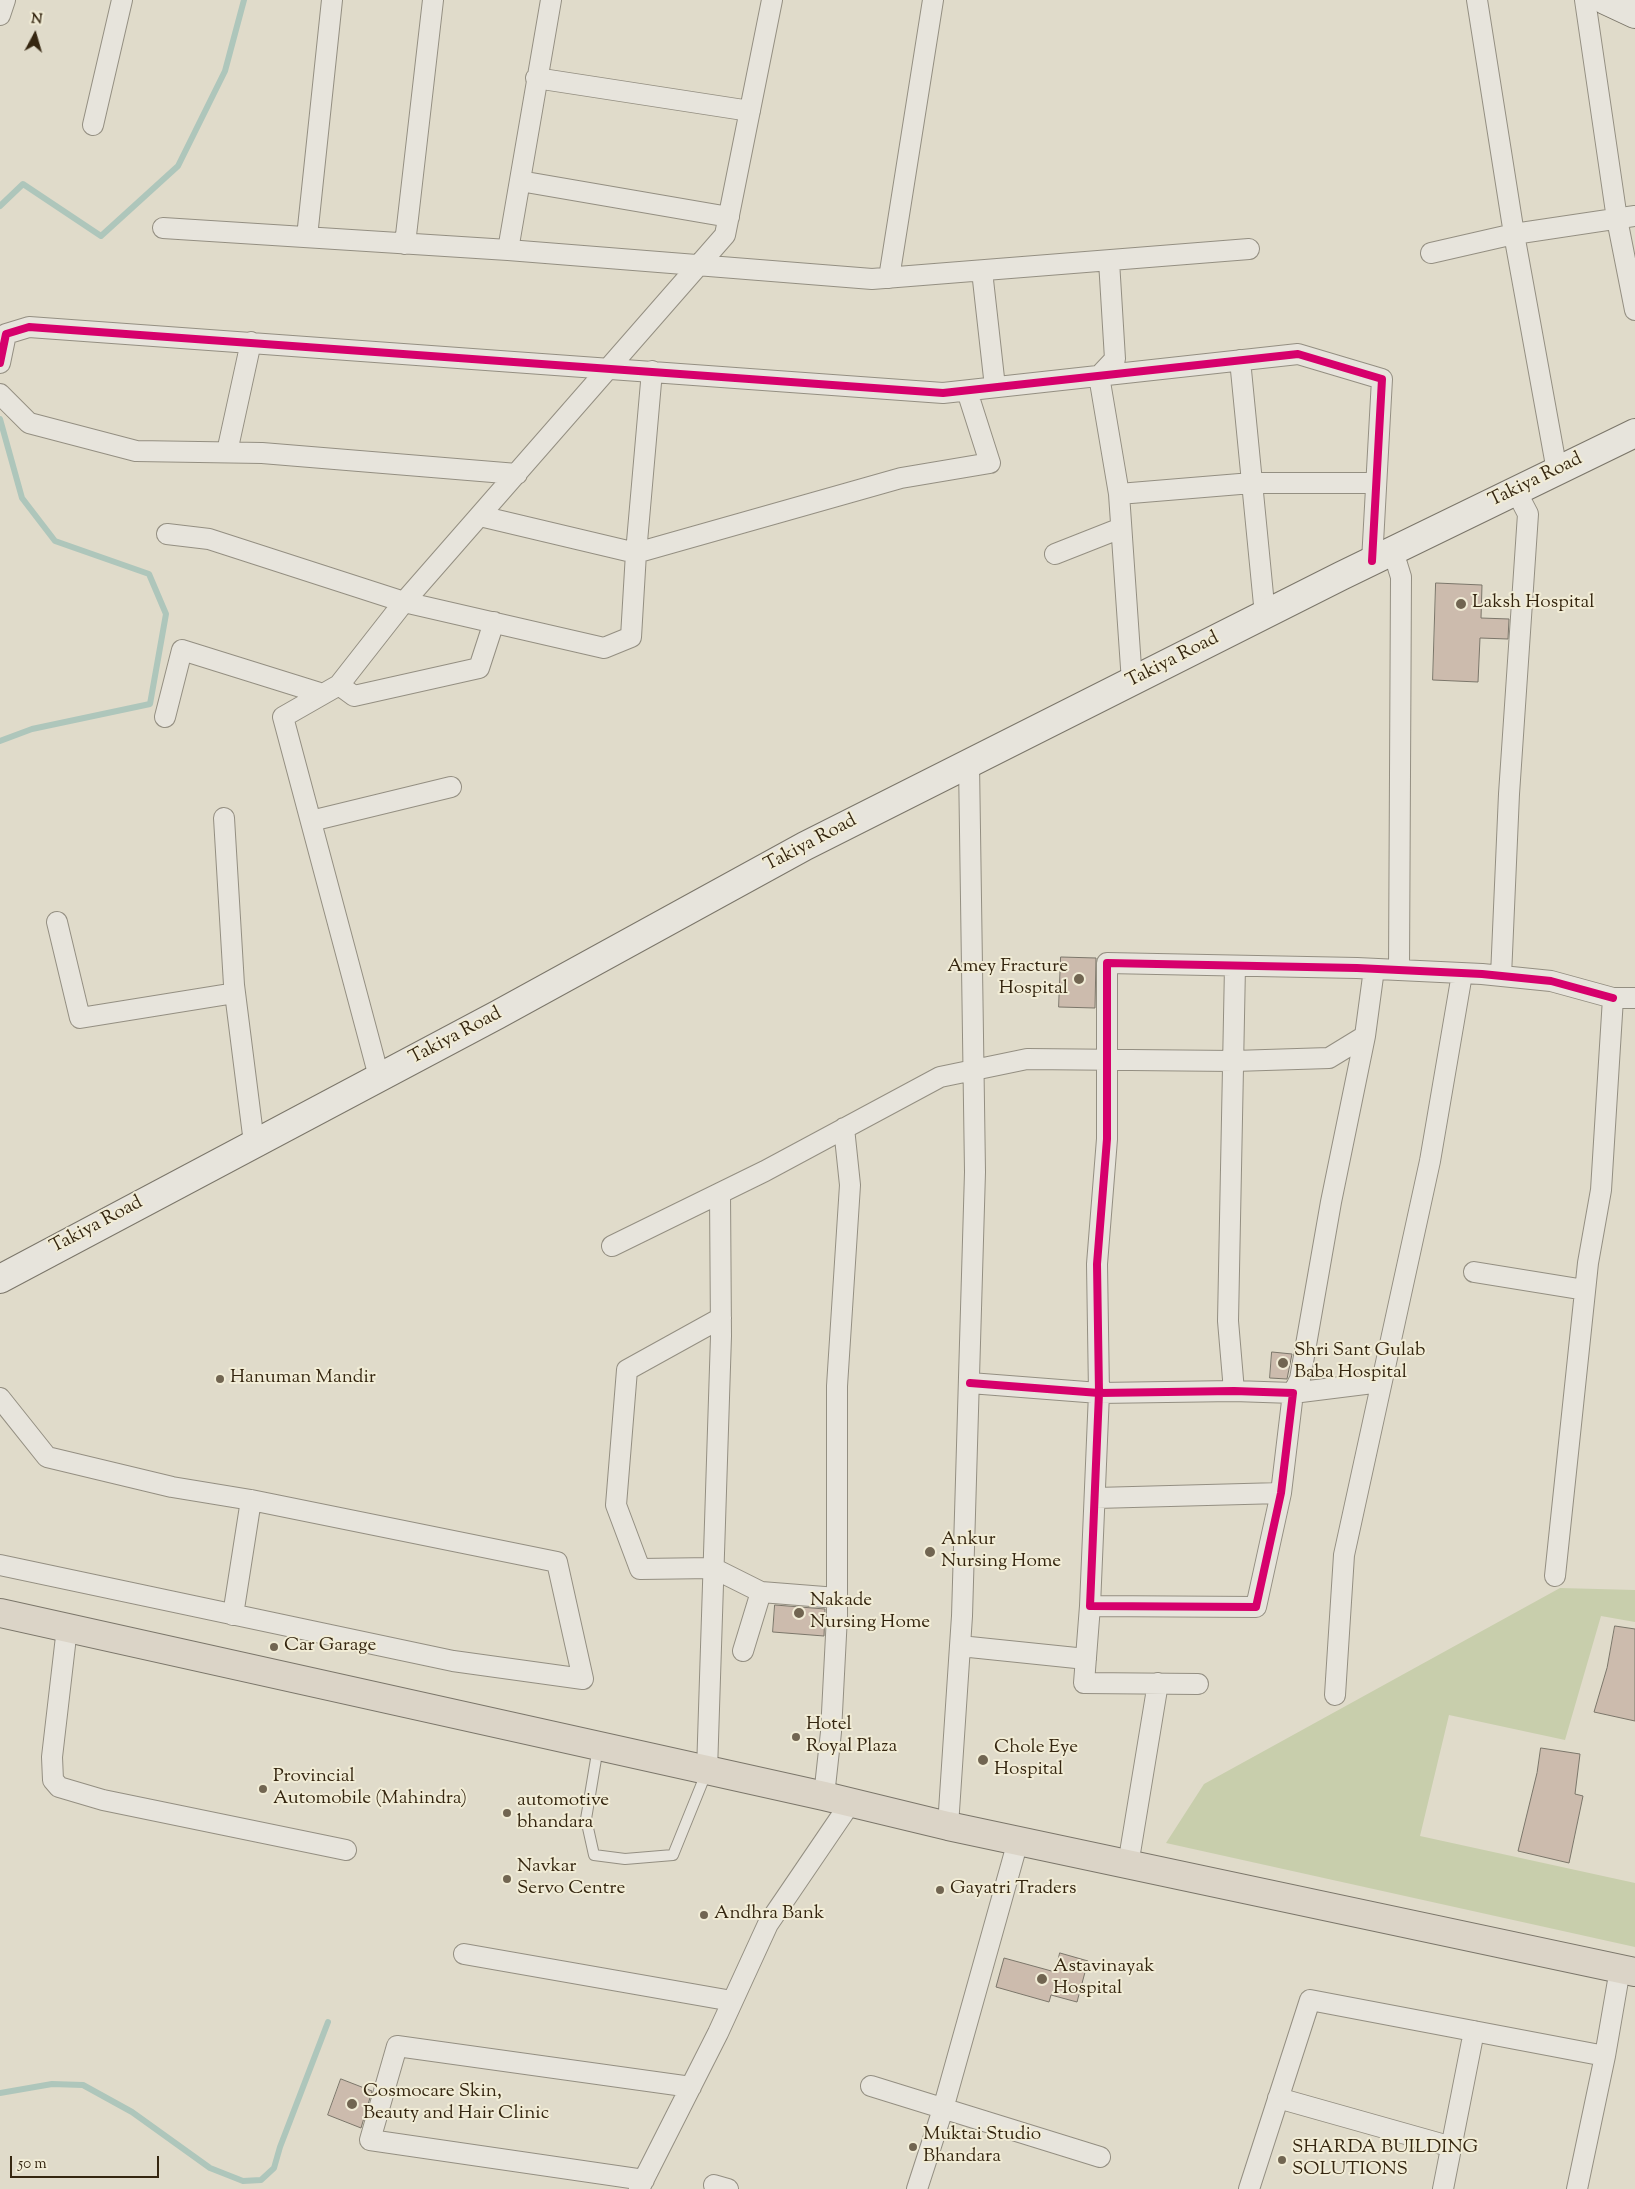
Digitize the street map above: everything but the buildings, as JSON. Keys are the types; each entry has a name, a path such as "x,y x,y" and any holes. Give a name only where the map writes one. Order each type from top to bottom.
{"highway":[{"path":"0,1613 851,1802 948,1826 1628,1970"}],"main road":[{"path":"1605,0 1635,14"},
{"name":"Takiya Road","path":"0,1279 497,1016 805,846 1383,556 1635,433"}],"street":[{"path":"0,16 5,0"},
{"path":"93,124 122,0"},
{"path":"307,237 332,0"},
{"path":"405,244 433,0"},
{"path":"508,250 536,78 551,0"},
{"path":"379,1077 283,717 331,689 404,602 611,368 697,265 725,235 772,0"},
{"path":"889,278 933,0"},
{"path":"1477,0 1514,234 1556,471"},
{"path":"1585,0 1626,218 1635,310"},
{"path":"536,78 750,111"},
{"path":"520,181 728,216"},
{"path":"1431,253 1514,234 1626,218"},
{"path":"163,228 508,250 872,279 1249,249"},
{"path":"1100,376 1115,359 1109,261"},
{"path":"982,271 995,388"},
{"path":"0,363 6,334 29,327 943,393 1298,354 1382,379 1376,483 1383,556 1401,577 1399,970"},
{"path":"227,452 251,342"},
{"path":"1240,360 1265,615"},
{"path":"167,534 209,539 404,602 604,648 631,637 636,553 652,371"},
{"path":"1100,376 1119,494 1132,682"},
{"path":"480,516 636,553 901,478 990,463 967,390"},
{"path":"0,394 29,423 136,451 262,453 517,474"},
{"path":"1119,494 1252,483 1376,483"},
{"path":"1501,976 1509,794 1528,514 1516,491"},
{"path":"1055,554 1121,528"},
{"path":"165,717 182,650 354,696 480,668 494,622"},
{"path":"948,1826 960,1646 970,1383 975,1172 969,763"},
{"path":"311,821 451,787"},
{"path":"224,818 235,993 254,1143"},
{"path":"57,922 80,1018 235,993"},
{"path":"1198,1684 1084,1683 1096,1498 1099,1394 1097,1264 1107,1139 1107,963 1374,969 1501,976 1551,981 1613,998 1635,998"},
{"path":"1234,1391 1228,1321 1235,966"},
{"path":"1090,1606 1256,1607 1281,1493 1293,1393 1300,1378 1331,1202 1365,1036 1374,969"},
{"path":"1335,1695 1344,1555 1430,1161 1462,974"},
{"path":"1555,1576 1585,1290 1600,1190 1613,998"},
{"path":"612,1246 765,1171 940,1077 1027,1059 1234,1061 1329,1058 1365,1036"},
{"path":"824,1796 831,1732 837,1598 838,1386 850,1185 844,1128"},
{"path":"707,1771 721,1318 720,1193"},
{"path":"1474,1272 1585,1290"},
{"path":"721,1318 627,1370 616,1505 640,1569 713,1568 761,1592 837,1598"},
{"path":"970,1383 1099,1394 1234,1391 1293,1393 1381,1382"},
{"path":"0,1398 47,1457 172,1487 251,1500 557,1562 583,1679 453,1661 0,1565"},
{"path":"1096,1498 1281,1493"},
{"path":"233,1615 251,1500"},
{"path":"743,1651 761,1592"},
{"path":"67,1628 52,1756 53,1780 59,1787 103,1800 346,1850"},
{"path":"960,1646 1086,1659"},
{"path":"1128,1865 1158,1683"},
{"path":"691,2087 397,2046 370,2140 642,2184 691,2087 768,1924 851,1802"},
{"path":"917,2189 942,2109 1018,1841"},
{"path":"464,1954 732,2002"},
{"path":"1577,2189 1605,2056 1628,1970"},
{"path":"1249,2189 1310,2000 1605,2056"},
{"path":"1442,2189 1474,2031"},
{"path":"872,2086 1100,2157"},
{"path":"1278,2098 1452,2147"}],"lane":[{"path":"599,1746 586,1819 594,1855 625,1858 673,1855 707,1771"}],"green space":[{"path":"1560,1588 1635,1590 1635,1622 1601,1616 1565,1740 1449,1715 1420,1836 1635,1883 1635,1947 1166,1843 1204,1784"}],"waterway":[{"path":"0,206 23,184 101,236 178,166 225,71 244,0"},
{"path":"0,419 22,498 55,541 149,574 166,614 150,704 32,729 0,741"},
{"path":"0,2093 52,2084 83,2085 132,2112 210,2168 243,2181 261,2180 274,2168 280,2147 328,2022"}],"cycle path":[{"path":"0,363 6,334 29,327 943,393 1298,354 1382,379 1372,561"},
{"path":"970,1383 1099,1393 1090,1606 1256,1607 1281,1493 1293,1393 1234,1391 1099,1393 1097,1264 1107,1139 1107,963 1357,968 1482,974 1551,981 1613,998"}],"place":[{"name":"Laksh Hospital","path":"1461,604"},
{"name":"Amey Fracture Hospital","path":"1079,979"},
{"name":"Shri Sant Gulab Baba Hospital","path":"1283,1363"},
{"name":"Hanuman Mandir","path":"220,1379"},
{"name":"Ankur Nursing Home","path":"930,1552"},
{"name":"Nakade Nursing Home","path":"799,1613"},
{"name":"Car Garage","path":"274,1647"},
{"name":"Hotel Royal Plaza","path":"796,1737"},
{"name":"Chole Eye Hospital","path":"983,1760"},
{"name":"Provincial Automobile (Mahindra)","path":"263,1789"},
{"name":"automotive bhandara","path":"507,1813"},
{"name":"Navkar Servo Centre","path":"507,1879"},
{"name":"Gayatri Traders","path":"940,1890"},
{"name":"Andhra Bank","path":"704,1915"},
{"name":"Astavinayak Hospital","path":"1042,1979"},
{"name":"Cosmocare Skin, Beauty and Hair Clinic","path":"352,2104"},
{"name":"Muktai Studio Bhandara","path":"913,2147"},
{"name":"SHARDA BUILDING SOLUTIONS","path":"1282,2160"}]}
